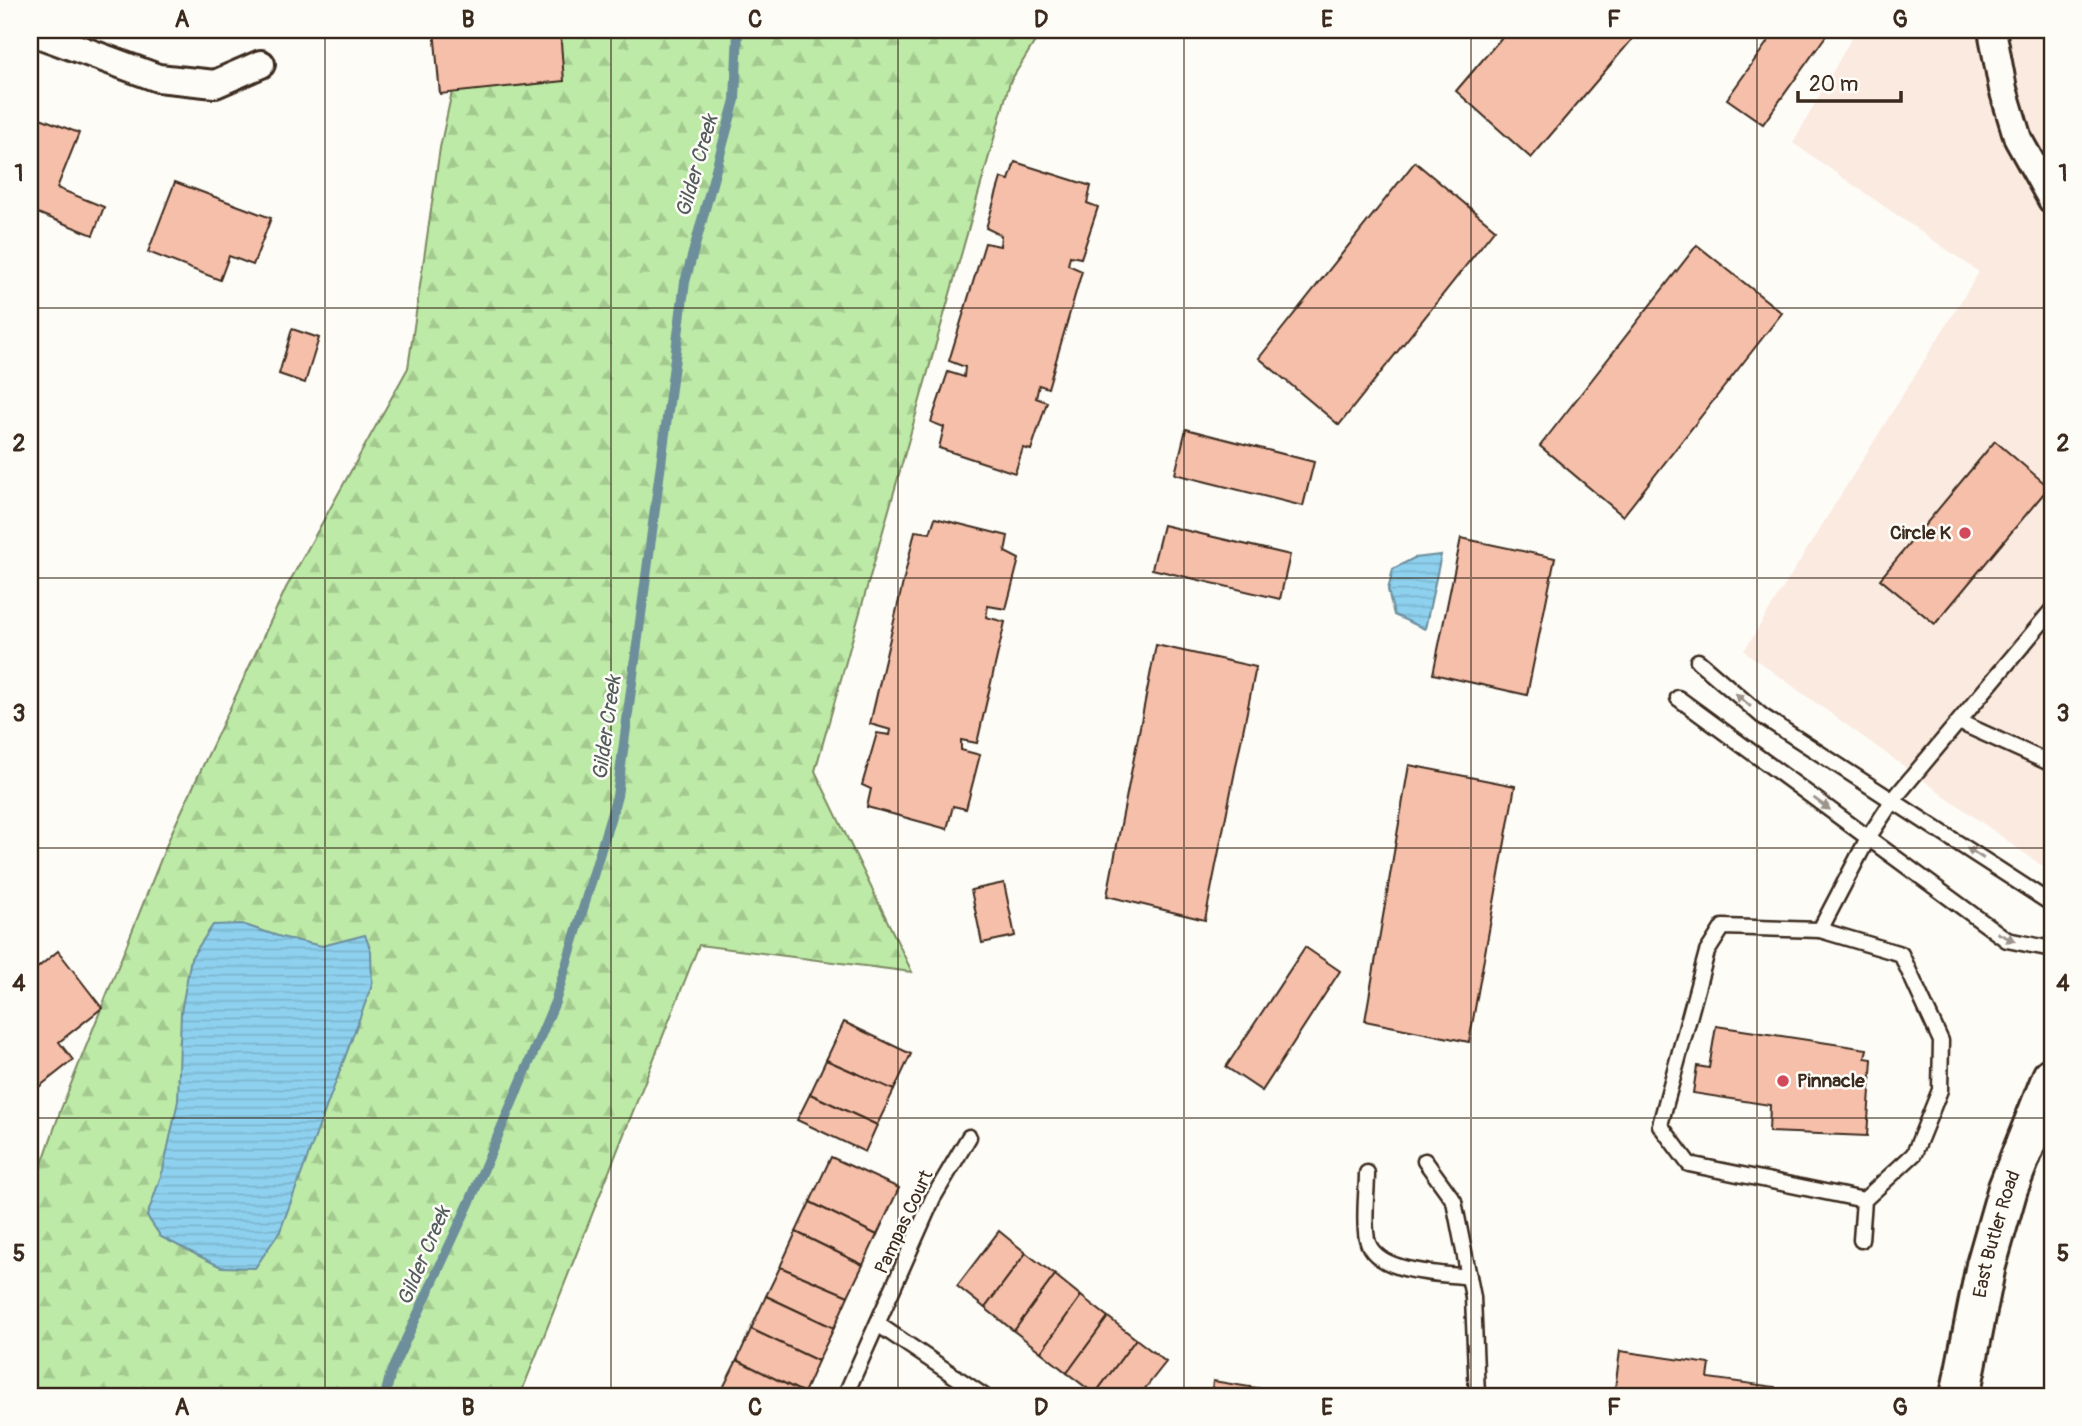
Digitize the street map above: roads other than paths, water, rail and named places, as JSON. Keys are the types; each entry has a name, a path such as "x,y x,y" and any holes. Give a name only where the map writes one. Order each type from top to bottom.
{"main road":[{"name":"East Butler Road","path":"1960,1396 1989,1252 2008,1188 2052,1077"}],"street":[{"path":"1992,30 2003,89 2018,139 2052,200"},
{"path":"30,31 158,78 215,84 261,64"}],"lane":[{"path":"1820,930 1868,838 1893,800 2052,610"},
{"path":"1698,661 1762,716 2052,904"},
{"path":"1678,698 2007,940 2052,949"},
{"path":"1959,722 2052,764"},
{"path":"1861,1240 1864,1200 1914,1154 1940,1090 1941,1041 1901,954 1820,930 1723,927 1707,952 1660,1125 1689,1164 1864,1200"},
{"name":"Pampas Court","path":"845,1396 879,1325 933,1198 969,1137"},
{"path":"1425,1161 1454,1201 1473,1297 1477,1396"},
{"path":"1367,1173 1367,1242 1381,1260 1407,1269 1469,1277"},
{"path":"879,1325 984,1396"}],"water":[{"path":"1441,555 1425,629 1394,615 1388,590 1393,569 1414,558"},
{"path":"242,924 281,937 322,946 365,935 371,951 372,985 280,1231 255,1268 221,1267 161,1237 147,1216 163,1170 178,1101 181,1012 191,958 213,925"}],"waterway":[{"name":"Gilder Creek","path":"385,1396 391,1372 471,1199 555,1002 617,796 685,282 735,100 738,30"}],"place":[{"name":"Circle K","path":"1965,533"},
{"name":"Pinnacle","path":"1783,1081"}]}
